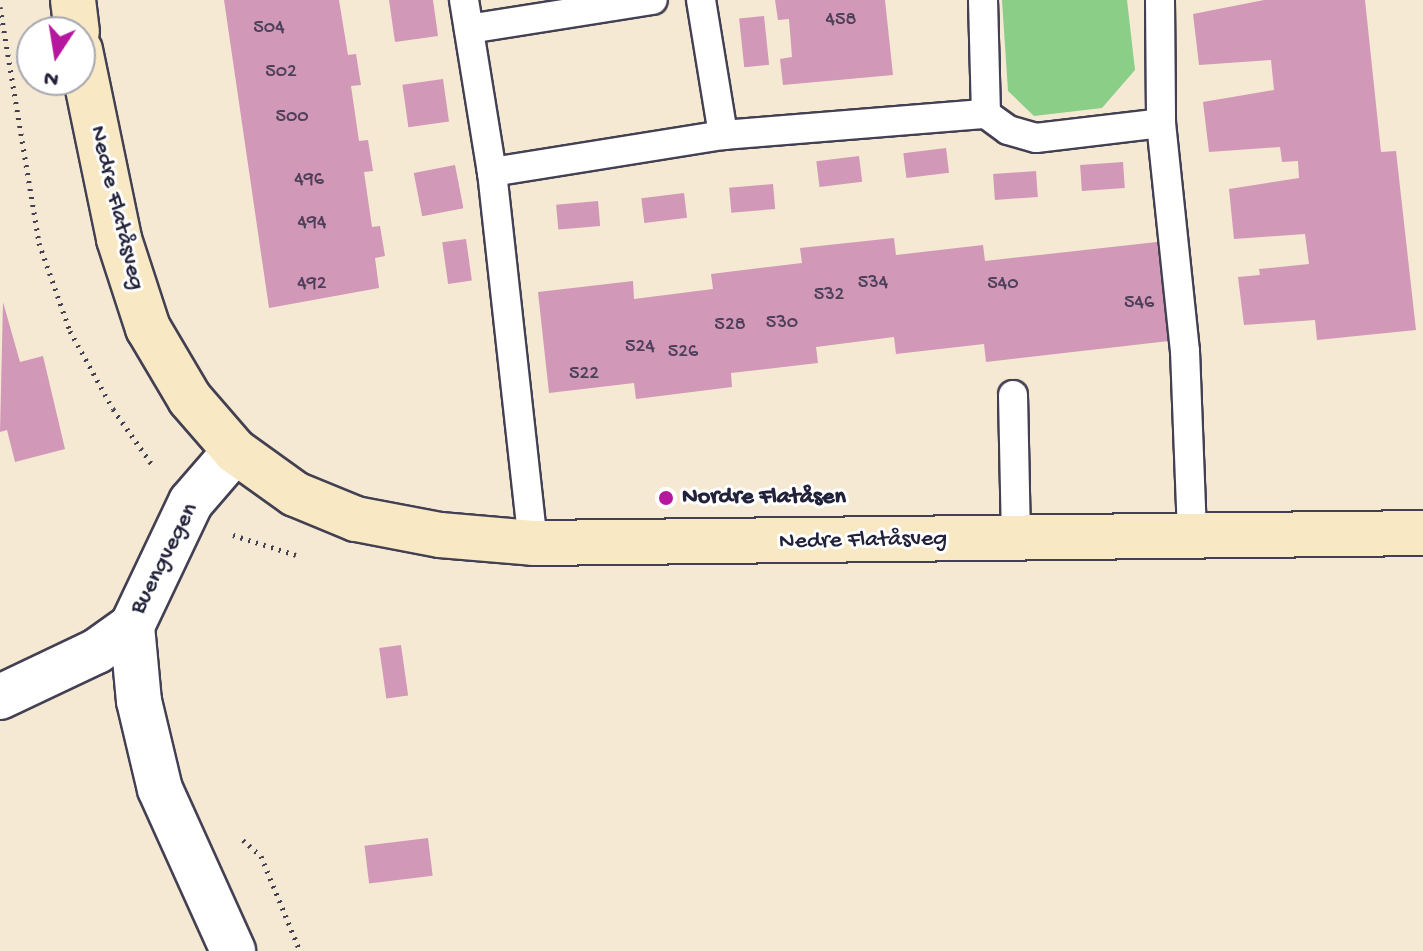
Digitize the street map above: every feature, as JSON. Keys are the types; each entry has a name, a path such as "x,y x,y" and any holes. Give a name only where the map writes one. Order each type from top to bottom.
{"street":[{"name":"Nedre Flatåsveg","path":"89,96 119,239 148,328 190,399 235,451 295,494 356,519 440,535 533,543 1423,533"},
{"name":"Buengvegen","path":"0,697 97,651 132,626 191,502 235,451"},
{"path":"132,626 139,701 160,789 233,951"}],"lane":[{"path":"464,0 492,172 533,543"},
{"path":"469,29 653,0"},
{"path":"701,0 723,135"},
{"path":"983,0 986,114"},
{"path":"1160,0 1161,123 1185,351 1192,536"},
{"path":"492,172 723,135 986,114 1008,130 1036,138 1161,123"},
{"path":"1013,395 1016,539"}],"path":[{"path":"149,481 154,467"},
{"path":"220,543 230,535"},
{"path":"239,836 261,856 300,951"}],"green space":[{"path":"1002,0 1127,0 1135,70 1102,108 1034,116 1008,91"}],"building":[{"path":"224,0 339,0 348,55 356,54 361,85 351,86 359,141 368,140 373,171 364,172 372,227 380,226 385,256 375,258 379,288 269,308"},
{"path":"389,0 433,0 438,36 395,42"},
{"path":"775,0 885,0 893,75 783,85 780,59 792,57 789,19 778,20"},
{"path":"1264,0 1365,0 1381,152 1396,151 1416,330 1317,340 1315,320 1244,325 1238,277 1260,275 1259,269 1309,264 1305,234 1234,239 1229,189 1299,178 1298,161 1282,162 1280,147 1209,152 1203,102 1274,90 1271,60 1199,65 1193,14"},
{"path":"764,16 769,65 744,67 739,19"},
{"path":"443,79 449,122 408,127 402,85"},
{"path":"946,148 949,173 906,178 903,153"},
{"path":"859,156 862,182 819,187 816,161"},
{"path":"1123,162 1125,188 1082,191 1080,165"},
{"path":"455,165 463,208 422,216 414,173"},
{"path":"1036,171 1038,197 995,200 993,174"},
{"path":"773,184 775,209 731,213 729,188"},
{"path":"684,193 687,218 644,223 641,198"},
{"path":"598,201 600,226 558,230 556,205"},
{"path":"894,238 896,255 983,245 985,261 1157,242 1169,341 986,362 984,344 896,354 894,337 816,347 818,363 731,373 732,387 636,399 634,383 549,393 538,292 633,281 634,299 713,289 711,274 802,263 800,248"},
{"path":"466,239 472,281 448,284 442,242"},
{"path":"3,302 20,362 43,356 65,449 15,462 7,430 0,432"},
{"path":"401,645 408,696 386,699 379,648"},
{"path":"428,838 433,876 369,884 364,846"}],"place":[{"name":"Nordre Flatåsen","path":"666,498"}]}
